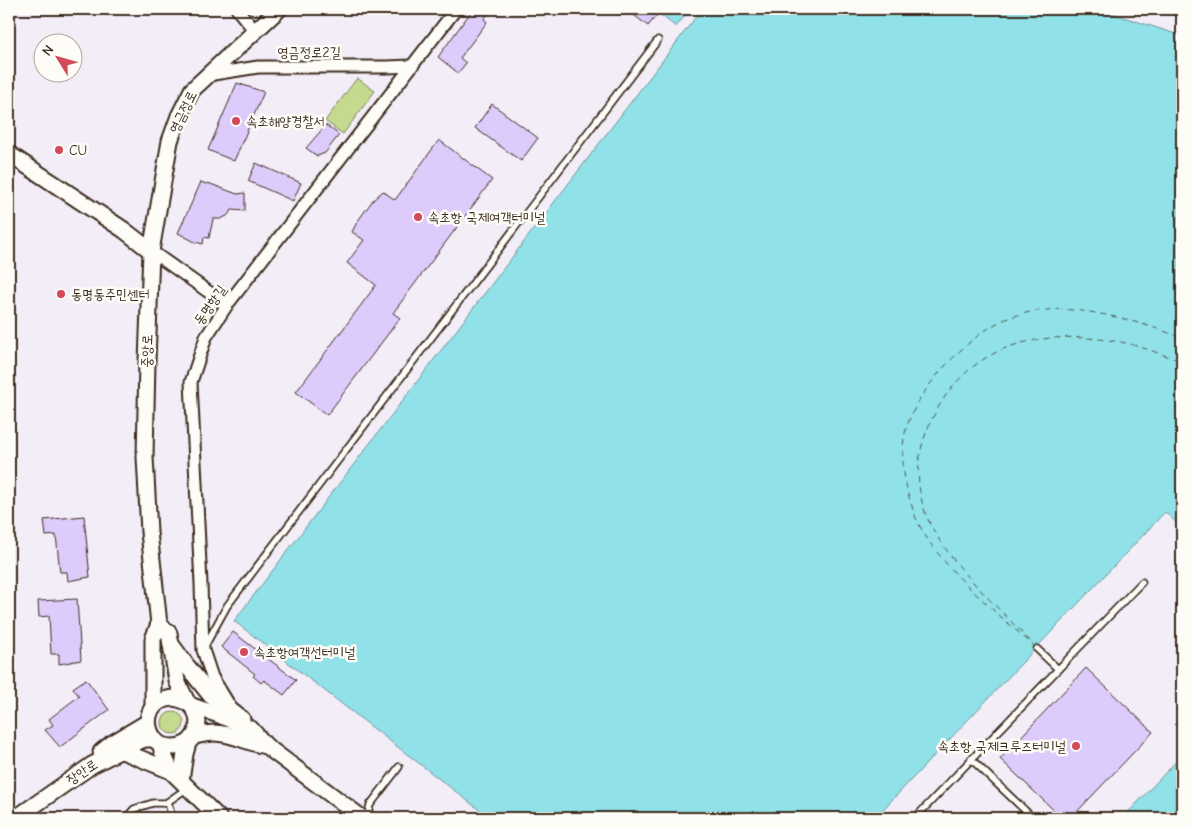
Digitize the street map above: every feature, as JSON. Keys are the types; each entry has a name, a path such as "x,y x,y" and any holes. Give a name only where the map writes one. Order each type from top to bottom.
{"street":[{"path":"237,9 255,31"},
{"name":"영금정로","path":"151,250 170,140 192,90 279,9"},
{"name":"동명항길","path":"233,712 212,677 203,650 191,382 206,337 227,305 456,9"},
{"name":"영금정로2길","path":"207,75 258,67 412,66"},
{"path":"9,154 124,230 227,305"},
{"name":"중앙로","path":"151,250 145,457 149,532 159,624"},
{"path":"180,779 184,754 198,721 177,681 169,633 159,624 153,638 153,708 148,722 151,734 180,779 219,818"},
{"path":"171,644 211,696 233,712 266,746 362,818"},
{"path":"153,708 165,699 172,698 251,729"},
{"path":"92,765 100,753 110,744 148,722"},
{"path":"157,742 170,748 180,747 191,739 214,733 266,746"},
{"name":"장안로","path":"16,818 92,765 145,739 157,742"},
{"path":"120,750 180,779"}],"lane":[{"path":"203,650 213,628 227,606 658,40"},
{"path":"915,818 1142,582"},
{"path":"1037,649 1058,669"},
{"path":"971,759 1033,818"},
{"path":"367,818 370,805 399,767"},
{"path":"172,818 168,802 180,779"},
{"path":"126,818 134,808 139,806 168,802"}],"green space":[{"path":"357,78 375,91 343,134 325,121"},
{"path":"173,712 181,715 184,723 181,731 173,734 165,731 162,723 165,715"}],"water":[{"path":"653,9 690,9 676,27"},
{"path":"702,9 1099,9 1182,36 1182,528 1165,512 875,818 490,818 234,621"},
{"path":"1182,755 1182,818 1123,818"}],"building":[{"path":"473,9 492,9 484,19 487,22 460,58 466,63 458,73 438,57"},
{"path":"626,9 647,9 656,16 648,26"},
{"name":"속초해양경찰서","path":"237,83 264,92 234,161 208,150"},
{"path":"492,104 538,138 521,161 475,128"},
{"path":"326,125 339,135 325,153 317,156 306,148"},
{"name":"속초항 국제여객터미널","path":"439,140 492,180 393,313 400,318 327,415 296,392 376,285 347,263 364,240 352,232 373,200 383,191 395,200"},
{"path":"256,163 301,183 293,201 248,181"},
{"path":"201,182 237,194 245,193 245,211 232,210 227,216 213,219 209,238 204,237 203,244 178,233"},
{"path":"84,516 90,577 68,581 67,572 60,572 56,535 46,536 44,520"},
{"path":"77,599 81,660 59,664 59,654 51,654 49,616 39,617 38,601"},
{"path":"233,632 296,680 284,695 264,680 261,683 253,676 255,674 221,647"},
{"name":"속초항 국제크루즈터미널","path":"1086,668 1153,732 1071,818 1062,818 1000,759"},
{"path":"86,679 109,710 60,747 45,730 53,725 49,719 79,696 73,688"}],"ferry route":[{"path":"1036,648 969,588 925,535 912,508 904,476 903,444 910,418 939,373 965,346 992,326 1018,315 1062,309 1096,313 1133,321 1182,338"},
{"path":"1030,641 956,563 943,546 925,512 919,488 919,464 923,440 933,417 949,391 968,371 989,356 1012,346 1038,340 1064,337 1121,342 1182,361"}],"place":[{"name":"속초해양경찰서","path":"236,121"},
{"name":"CU","path":"59,150"},
{"name":"속초항 국제여객터미널","path":"418,217"},
{"name":"동명동주민센터","path":"61,294"},
{"name":"속초항여객선터미널","path":"244,652"},
{"name":"속초항 국제크루즈터미널","path":"1076,746"}]}
